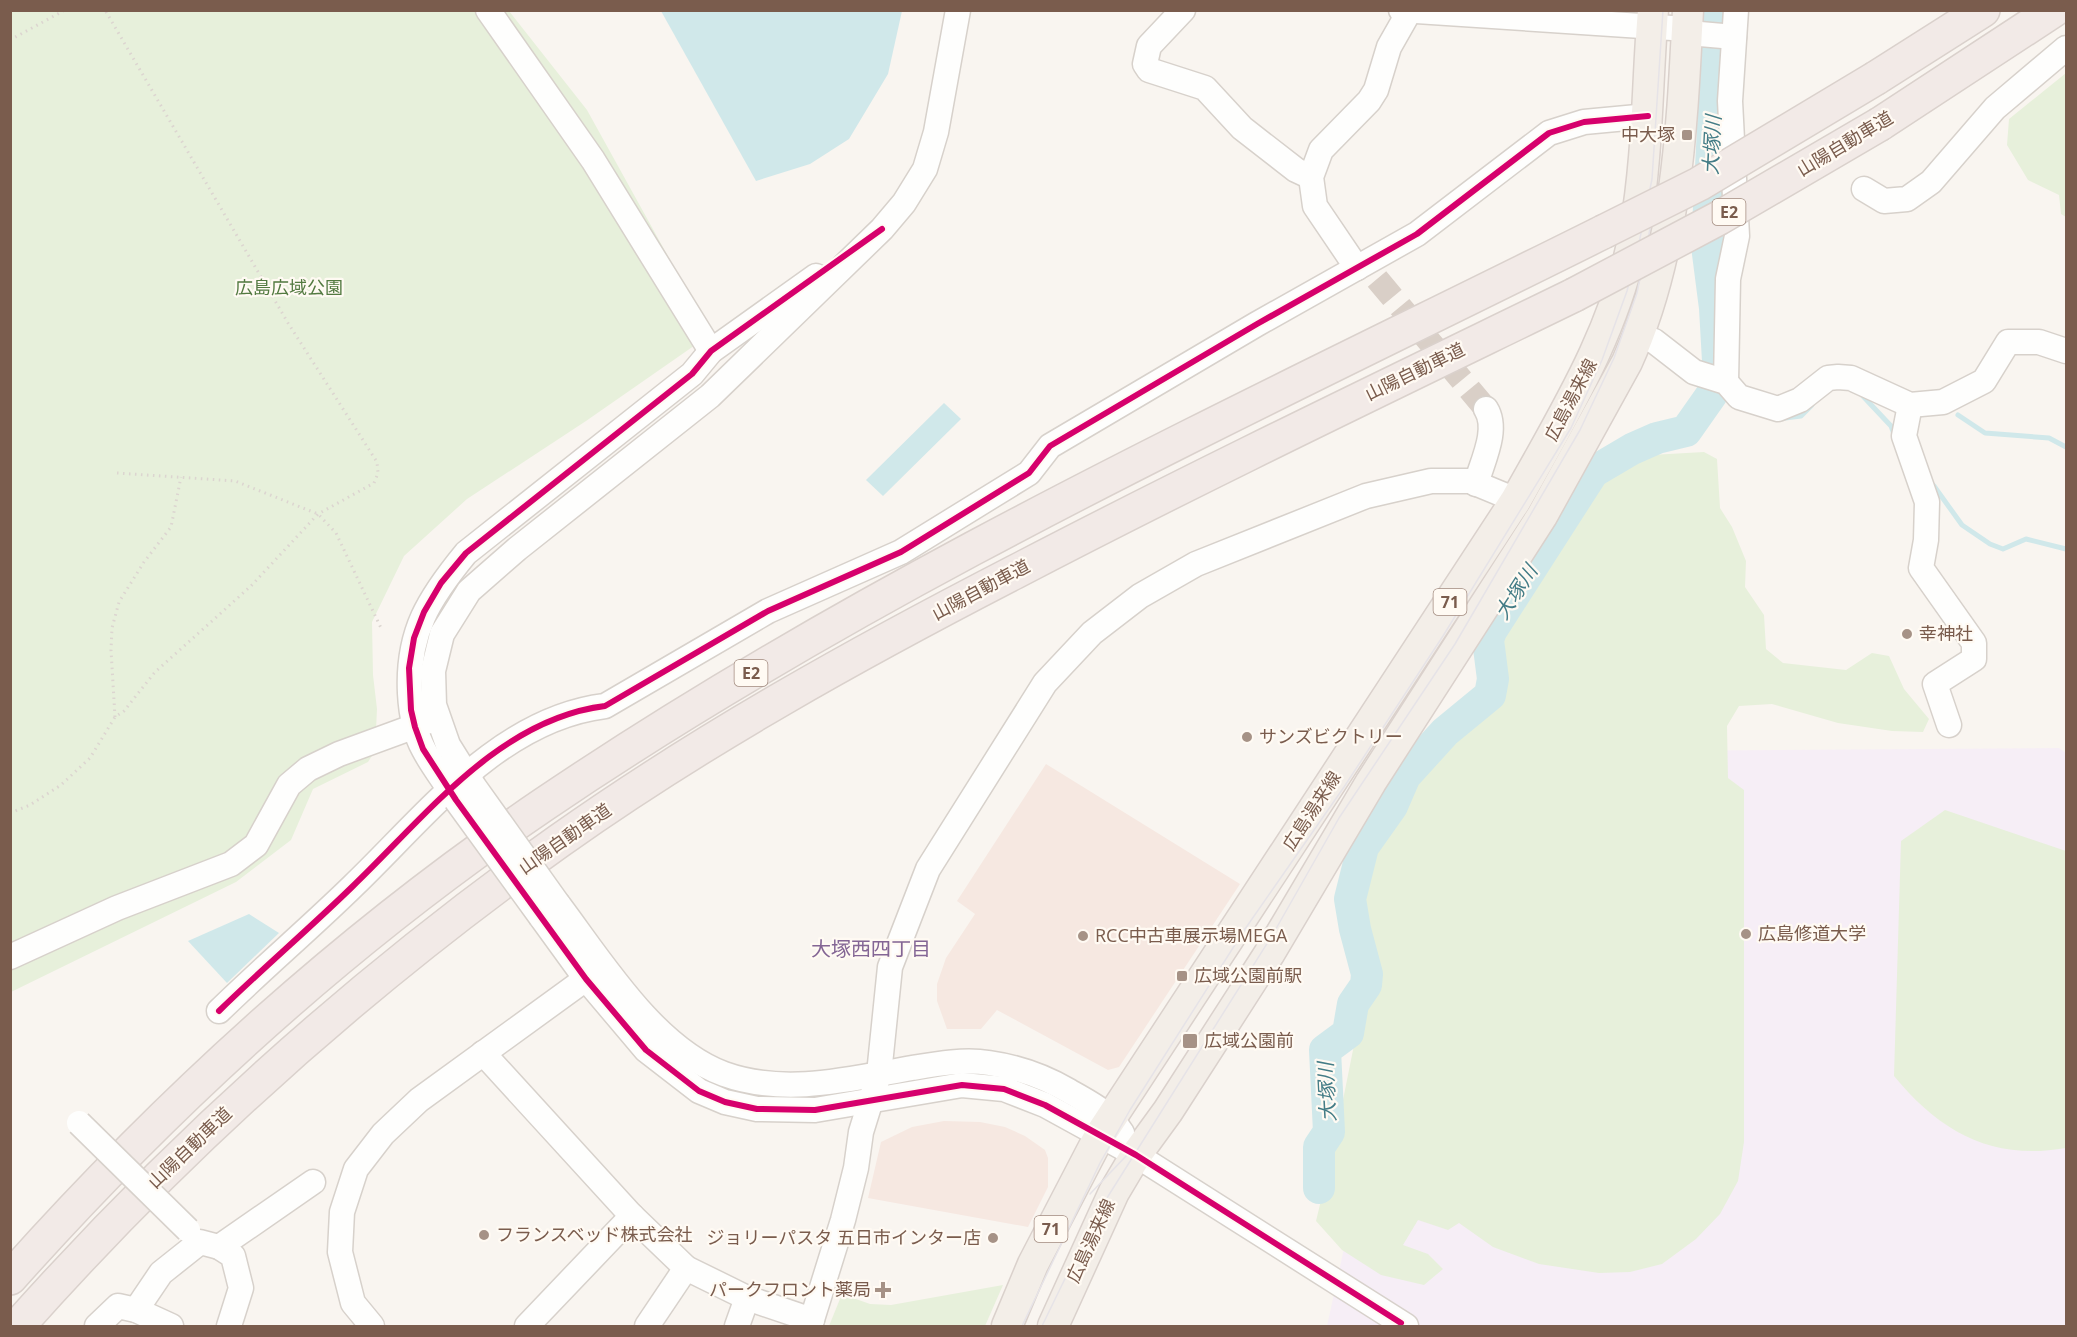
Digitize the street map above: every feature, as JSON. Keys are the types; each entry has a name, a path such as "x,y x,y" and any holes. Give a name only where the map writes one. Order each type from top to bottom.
{"highway":[{"name":"E2","path":"10,1278 47,1237 161,1122 297,994 414,899 540,807 614,758 796,645 936,568 1700,184 1983,10"},
{"name":"山陽自動車道","path":"18,1326 71,1266 187,1148 325,1024 435,933 561,840 683,760 811,681 943,609 1170,491 1574,295 1719,218 1880,124 2054,10"}],"main road":[{"name":"広島湯来線","path":"1007,1326 1033,1264 1106,1126 1516,500 1572,401 1596,351 1617,295 1635,230 1648,116 1652,20"},
{"name":"広島湯来線","path":"1053,1326 1114,1192 1269,954 1371,782 1542,516 1639,336 1670,215 1680,151 1691,25"}],"street":[{"path":"488,10 593,160 711,351"},
{"path":"462,787 434,705 433,670 442,634 469,591 517,549 710,396 882,229 904,203 925,169 936,132 958,10"},
{"path":"1183,10 1149,46 1145,56 1145,64 1149,70 1205,88 1242,128 1296,170 1311,177"},
{"path":"1725,382 1728,279 1737,236 1729,37 1736,10"},
{"path":"1366,270 1315,206 1311,177 1321,150 1369,101 1376,90 1386,53 1407,11 1652,20 1691,25 1729,37"},
{"path":"1864,189 1884,201 1907,199 1931,182 1995,108 2067,48"},
{"path":"219,1011 513,741 578,709 604,705 768,611 901,552 1029,473 1050,446 1366,270 1549,133 1584,122 1648,116"},
{"path":"882,229 711,351 692,374 466,553 441,583 424,612 414,638 409,668 411,710 415,727 423,749 462,787 595,972 646,1050 699,1091 725,1102 757,1108 815,1110 962,1085 1004,1089 1106,1126"},
{"path":"1639,336 1654,341 1694,372 1725,382 1739,397 1778,409 1800,400 1828,378 1838,377 1851,378 1910,405 1943,402 1984,381 2008,342 2039,342 2067,351"},
{"path":"1910,405 1904,436 1927,502 1926,540 1921,568 1974,643 1974,659 1935,684 1949,725"},
{"path":"1476,484 1491,431 1490,416 1486,409"},
{"path":"483,1053 632,1216 686,1268 747,1298 811,1323 843,1220 856,1168 861,1132 879,1074 890,968 928,869 1046,683 1092,633 1140,596 1196,564 1366,496 1431,481 1476,484 1516,500"},
{"path":"10,957 117,908 231,864 256,845 289,785 308,769 339,754 437,717"},
{"path":"595,972 696,1060 723,1074 762,1084 808,1084 942,1063 987,1062 1027,1072 1058,1085 1136,1155 1403,1325"},
{"path":"372,1326 353,1303 340,1252 342,1212 356,1169 382,1134 419,1100 595,972"},
{"path":"75,1120 202,1240 233,1256 241,1288 229,1326"},
{"path":"136,1310 160,1273 202,1240 313,1182"},
{"path":"527,1326 632,1216"},
{"path":"647,1326 686,1268"},
{"path":"737,1326 747,1298"},
{"path":"97,1326 118,1306 136,1310 171,1326"}],"path":[{"path":"10,40 66,10"},
{"path":"10,813 30,805 61,785 90,758 115,717 124,711 155,672 251,586 318,513 374,483 378,472 377,462 288,323 105,10"},
{"path":"117,473 235,480 318,513 336,533 381,628"},
{"path":"115,717 111,650 114,620 119,602 131,582 171,527 181,477"}],"shaded area":[{"name":"広島修道大学","path":"2059,748 2066,753 2066,1326 1327,1326 1373,1116 1479,752"},
{"name":"RCC中古車展示場MEGA","path":"1046,764 1240,884 1119,1067 1108,1070 997,1010 981,1029 947,1029 937,1001 937,984 946,958 975,914 957,901"},
{"path":"944,1121 980,1122 1005,1127 1025,1136 1045,1150 1048,1158 1048,1187 1028,1227 868,1198 881,1142 912,1127"}],"green space":[{"name":"広島広域公園","path":"11,11 509,11 587,110 711,334 586,421 467,499 404,556 372,622 373,675 377,709 375,751 368,762 313,789 291,840 236,882 11,992"},
{"path":"2066,73 2066,217 2061,214 2059,195 2028,180 2007,145 2009,119"},
{"path":"1704,452 1717,459 1720,508 1732,527 1746,561 1745,587 1764,615 1766,649 1783,663 1846,670 1872,653 1889,656 1904,689 1929,719 1923,732 1892,731 1838,723 1772,704 1739,706 1727,726 1728,778 1744,790 1744,1142 1738,1181 1720,1214 1696,1239 1662,1264 1630,1272 1599,1273 1539,1264 1493,1247 1459,1223 1448,1230 1418,1220 1403,1245 1428,1254 1443,1269 1424,1285 1381,1275 1342,1250 1316,1221 1324,1188 1325,1149 1337,1130 1358,1025 1372,975 1362,934 1357,890 1372,846 1401,806 1424,763 1500,692 1497,634 1552,546 1613,469 1651,455"},
{"path":"1945,810 2066,851 2066,1148 2039,1151 2014,1150 1991,1146 1969,1138 1930,1113 1894,1076 1901,841"},
{"path":"1003,1285 985,1326 829,1326 842,1294 870,1304 891,1305"}],"water":[{"path":"661,11 902,11 888,74 849,139 810,164 756,181"},
{"path":"944,403 961,419 883,496 866,480"},
{"path":"249,914 279,933 227,983 188,941"}],"waterway":[{"name":"大塚川","path":"1319,1188 1319,1147 1329,1132 1325,1050 1348,1033 1353,1004 1366,985 1367,974 1350,899 1363,847 1392,806 1405,776 1445,732 1490,695 1493,679 1488,640 1491,631 1593,472 1632,449 1657,438 1686,431 1712,394 1718,361 1715,308 1707,246 1719,10"},
{"path":"1860,393 1891,426 1895,437"},
{"path":"1785,418 1801,416 1812,405"},
{"path":"1958,415 1985,433 2049,438 2066,447"},
{"path":"1934,486 1962,525 1990,544 2003,549 2026,539 2066,549"}],"tunnel":[{"path":"1377,279 1486,409"}],"tram line":[{"path":"1022,1326 1100,1163 1130,1110 1245,929 1344,787 1443,636 1571,428 1602,360 1627,291 1639,243 1652,179 1663,10"},
{"path":"1042,1326 1095,1217 1273,934 1339,818 1455,644 1580,430 1614,358 1637,293 1652,219"},
{"path":"1090,1194 1127,1155"}],"cycle path":[{"path":"219,1011 336,902 436,802 498,750 531,730 567,715 605,706 768,611 901,552 1029,473 1050,446 1257,324 1417,234 1549,133 1584,122 1648,116"},
{"path":"882,229 711,351 692,374 466,553 441,583 424,612 414,638 409,668 411,710 423,749 456,800 586,979 646,1050 699,1091 725,1102 757,1109 815,1110 962,1085 1004,1089 1045,1105 1136,1155 1401,1323"}],"place":[{"name":"中大塚","path":"1687,135"},
{"name":"幸神社","path":"1907,634"},
{"name":"サンズビクトリー","path":"1247,737"},
{"name":"広島修道大学","path":"1746,934"},
{"name":"RCC中古車展示場MEGA","path":"1083,936"},
{"name":"広域公園前駅","path":"1182,976"},
{"name":"広域公園前","path":"1190,1041"},
{"name":"フランスベッド株式会社","path":"484,1235"},
{"name":"ジョリーパスタ 五日市インター店","path":"993,1238"},
{"name":"パークフロント薬局","path":"883,1290"}],"district":[{"name":"大塚西四丁目","path":"871,949"}]}
